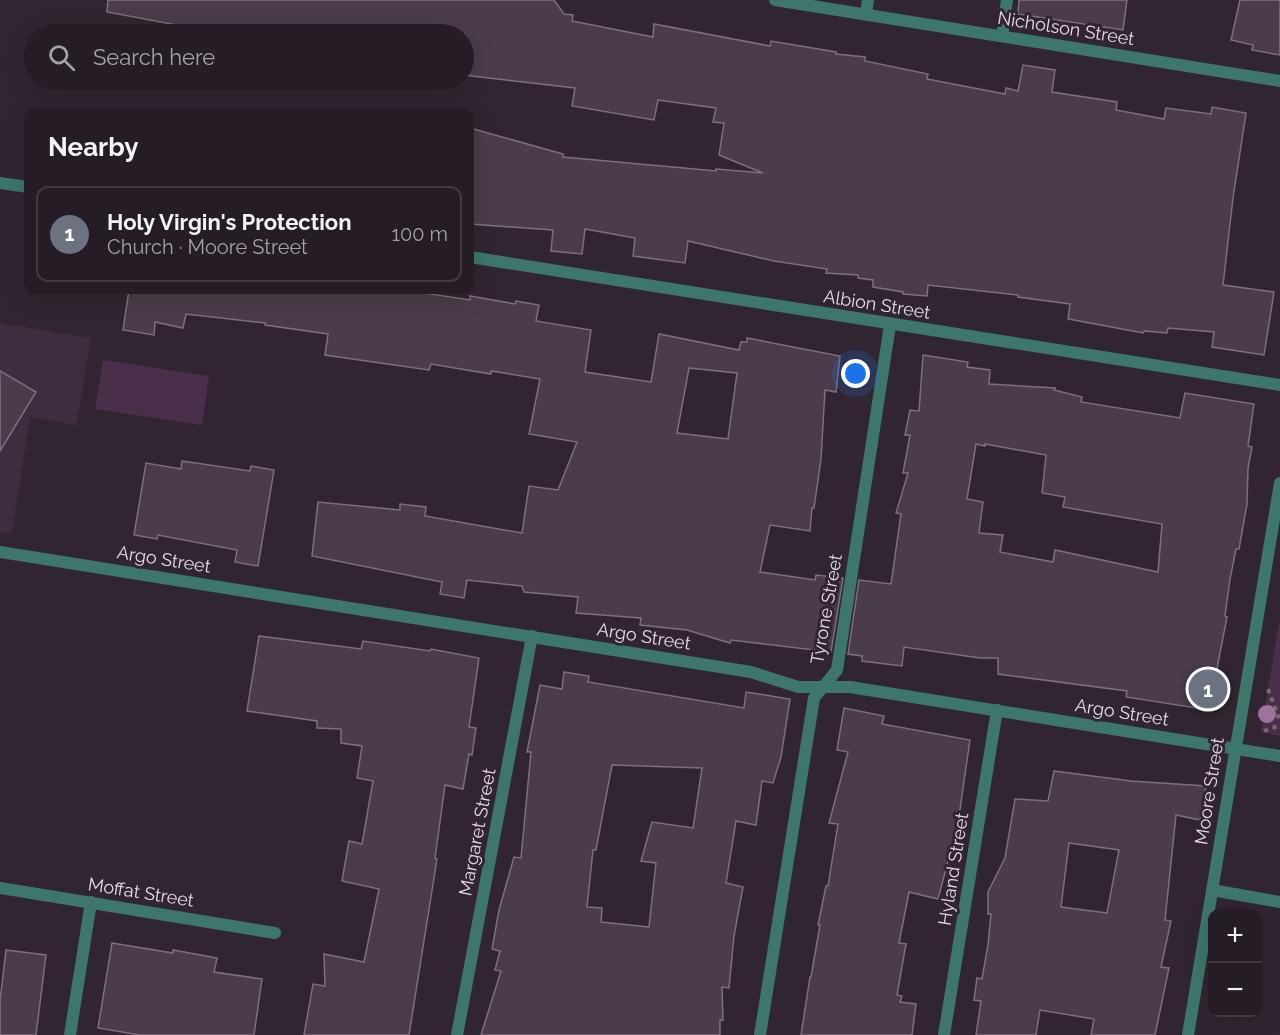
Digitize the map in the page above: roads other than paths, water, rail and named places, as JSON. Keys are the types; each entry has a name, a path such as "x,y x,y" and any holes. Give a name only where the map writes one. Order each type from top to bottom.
{"street":[{"name":"Nicholson Street","path":"775,0 1280,81"},
{"path":"866,14 868,0"},
{"path":"1002,36 1007,0"},
{"path":"0,183 24,186"},
{"name":"Albion Street","path":"474,258 1280,385"},
{"name":"Tyrone Street","path":"760,1035 814,698 837,668 890,324"},
{"name":"Moore Street","path":"1188,1035 1234,748 1280,483"},
{"name":"Argo Street","path":"0,552 751,672 798,687 850,687 1280,756"},
{"name":"Margaret Street","path":"457,1035 532,636"},
{"name":"Hyland Street","path":"944,1035 997,710"},
{"name":"Moffat Street","path":"0,888 275,933"},
{"path":"1212,890 1280,902"},
{"path":"70,1035 91,902"}],"place":[{"name":"Holy Virgin's Protection","path":"1208,689"}]}
